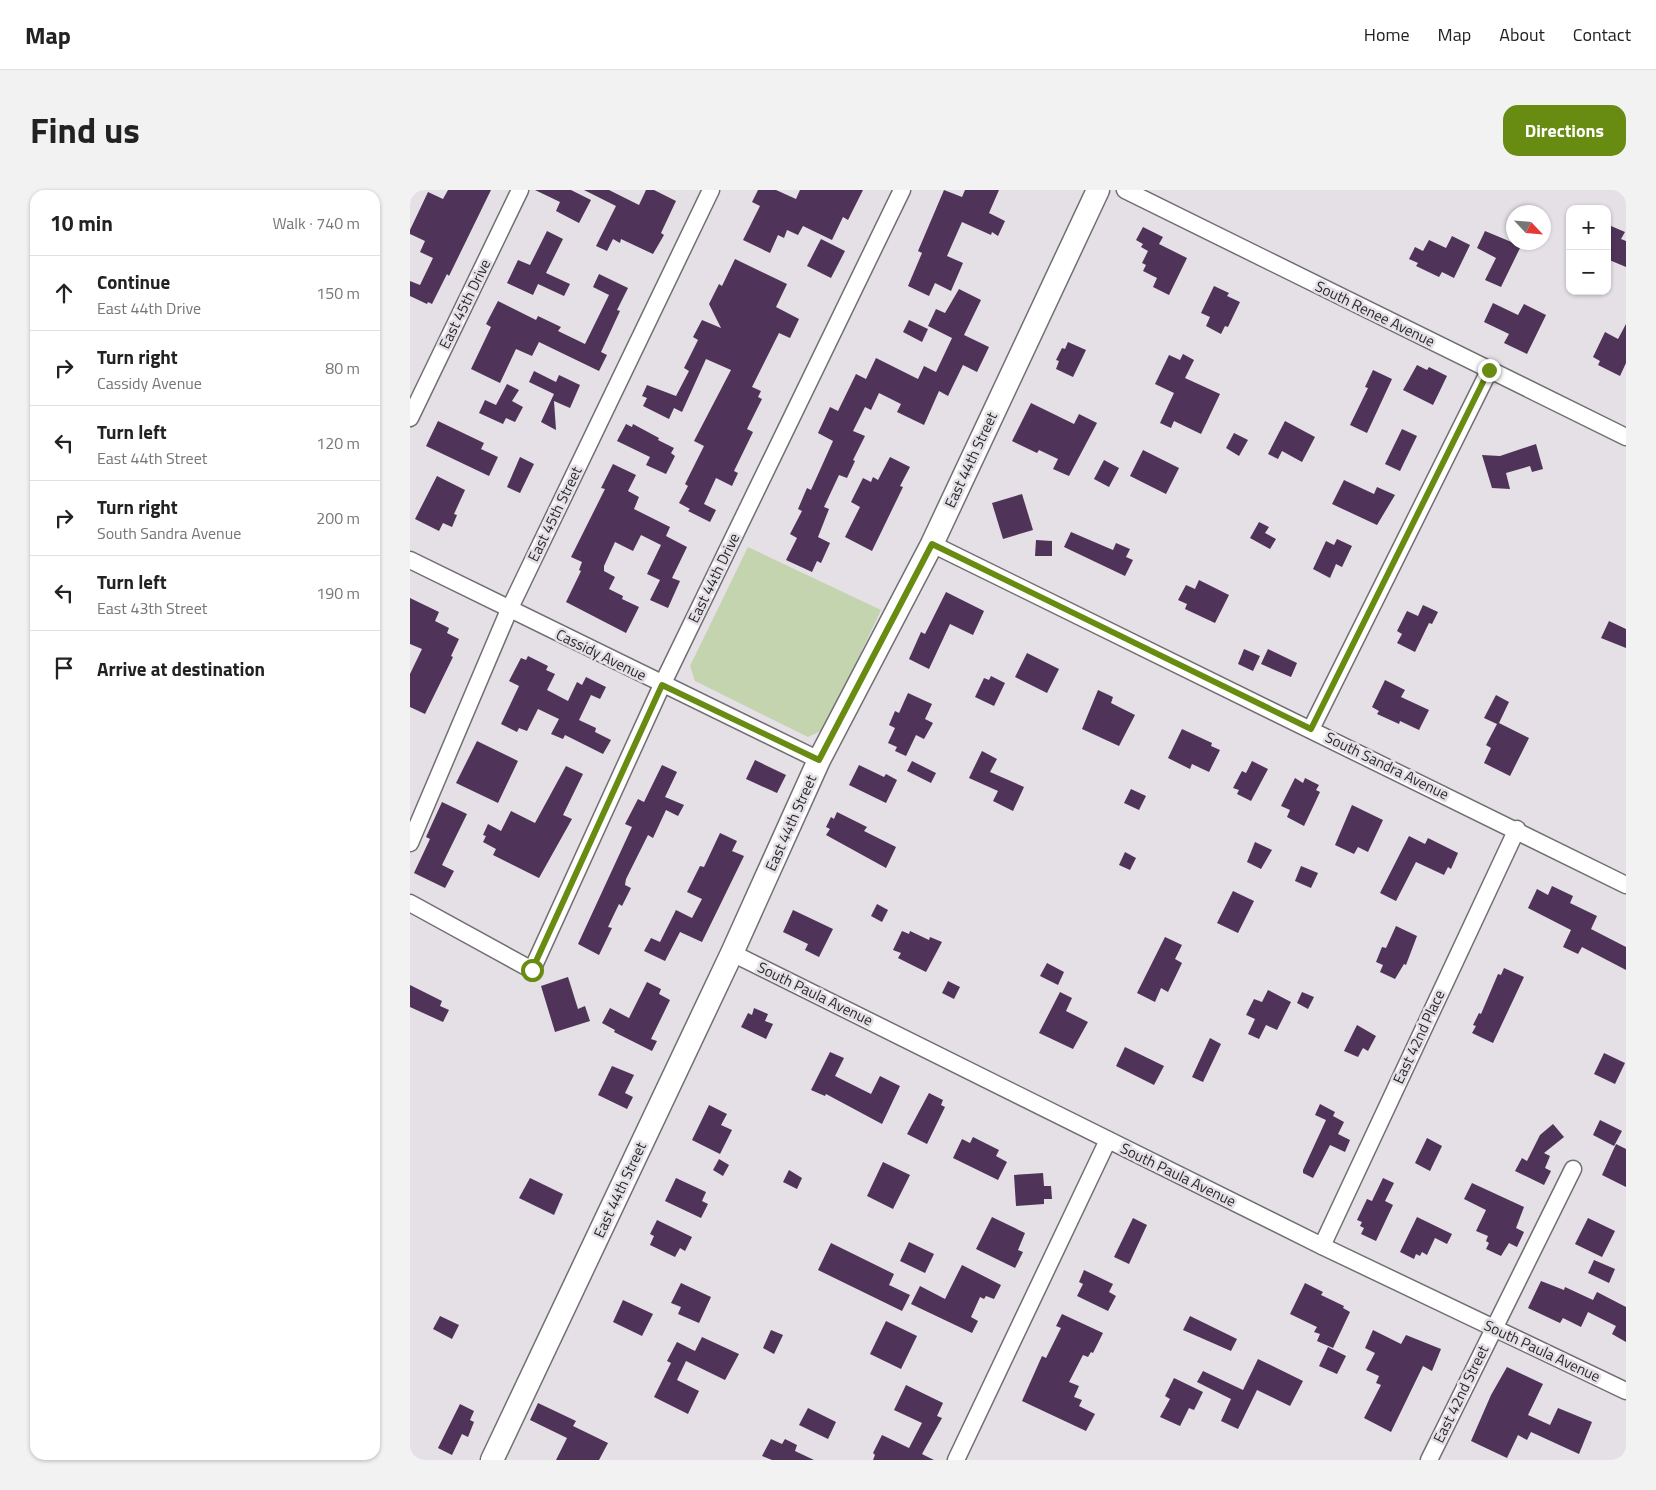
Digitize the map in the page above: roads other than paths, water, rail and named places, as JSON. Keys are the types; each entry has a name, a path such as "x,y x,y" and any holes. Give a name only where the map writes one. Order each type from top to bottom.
{"street":[{"name":"East 45th Drive","path":"410,418 520,190"},
{"name":"East 45th Street","path":"410,843 509,610 711,190"},
{"name":"East 44th Drive","path":"410,903 532,970 662,685 902,190"},
{"name":"East 44th Street","path":"492,1460 732,953 819,760 932,544 1098,190"},
{"name":"South Renee Avenue","path":"1125,190 1626,437"},
{"path":"1311,729 1489,370"},
{"name":"South Sandra Avenue","path":"932,544 1626,884"},
{"name":"Cassidy Avenue","path":"410,560 662,685 819,760"},
{"name":"East 42nd Place","path":"1322,1246 1517,829"},
{"name":"South Paula Avenue","path":"732,953 1322,1246 1626,1391"},
{"path":"956,1460 1108,1140"},
{"name":"East 42nd Street","path":"1429,1460 1573,1169"}]}
